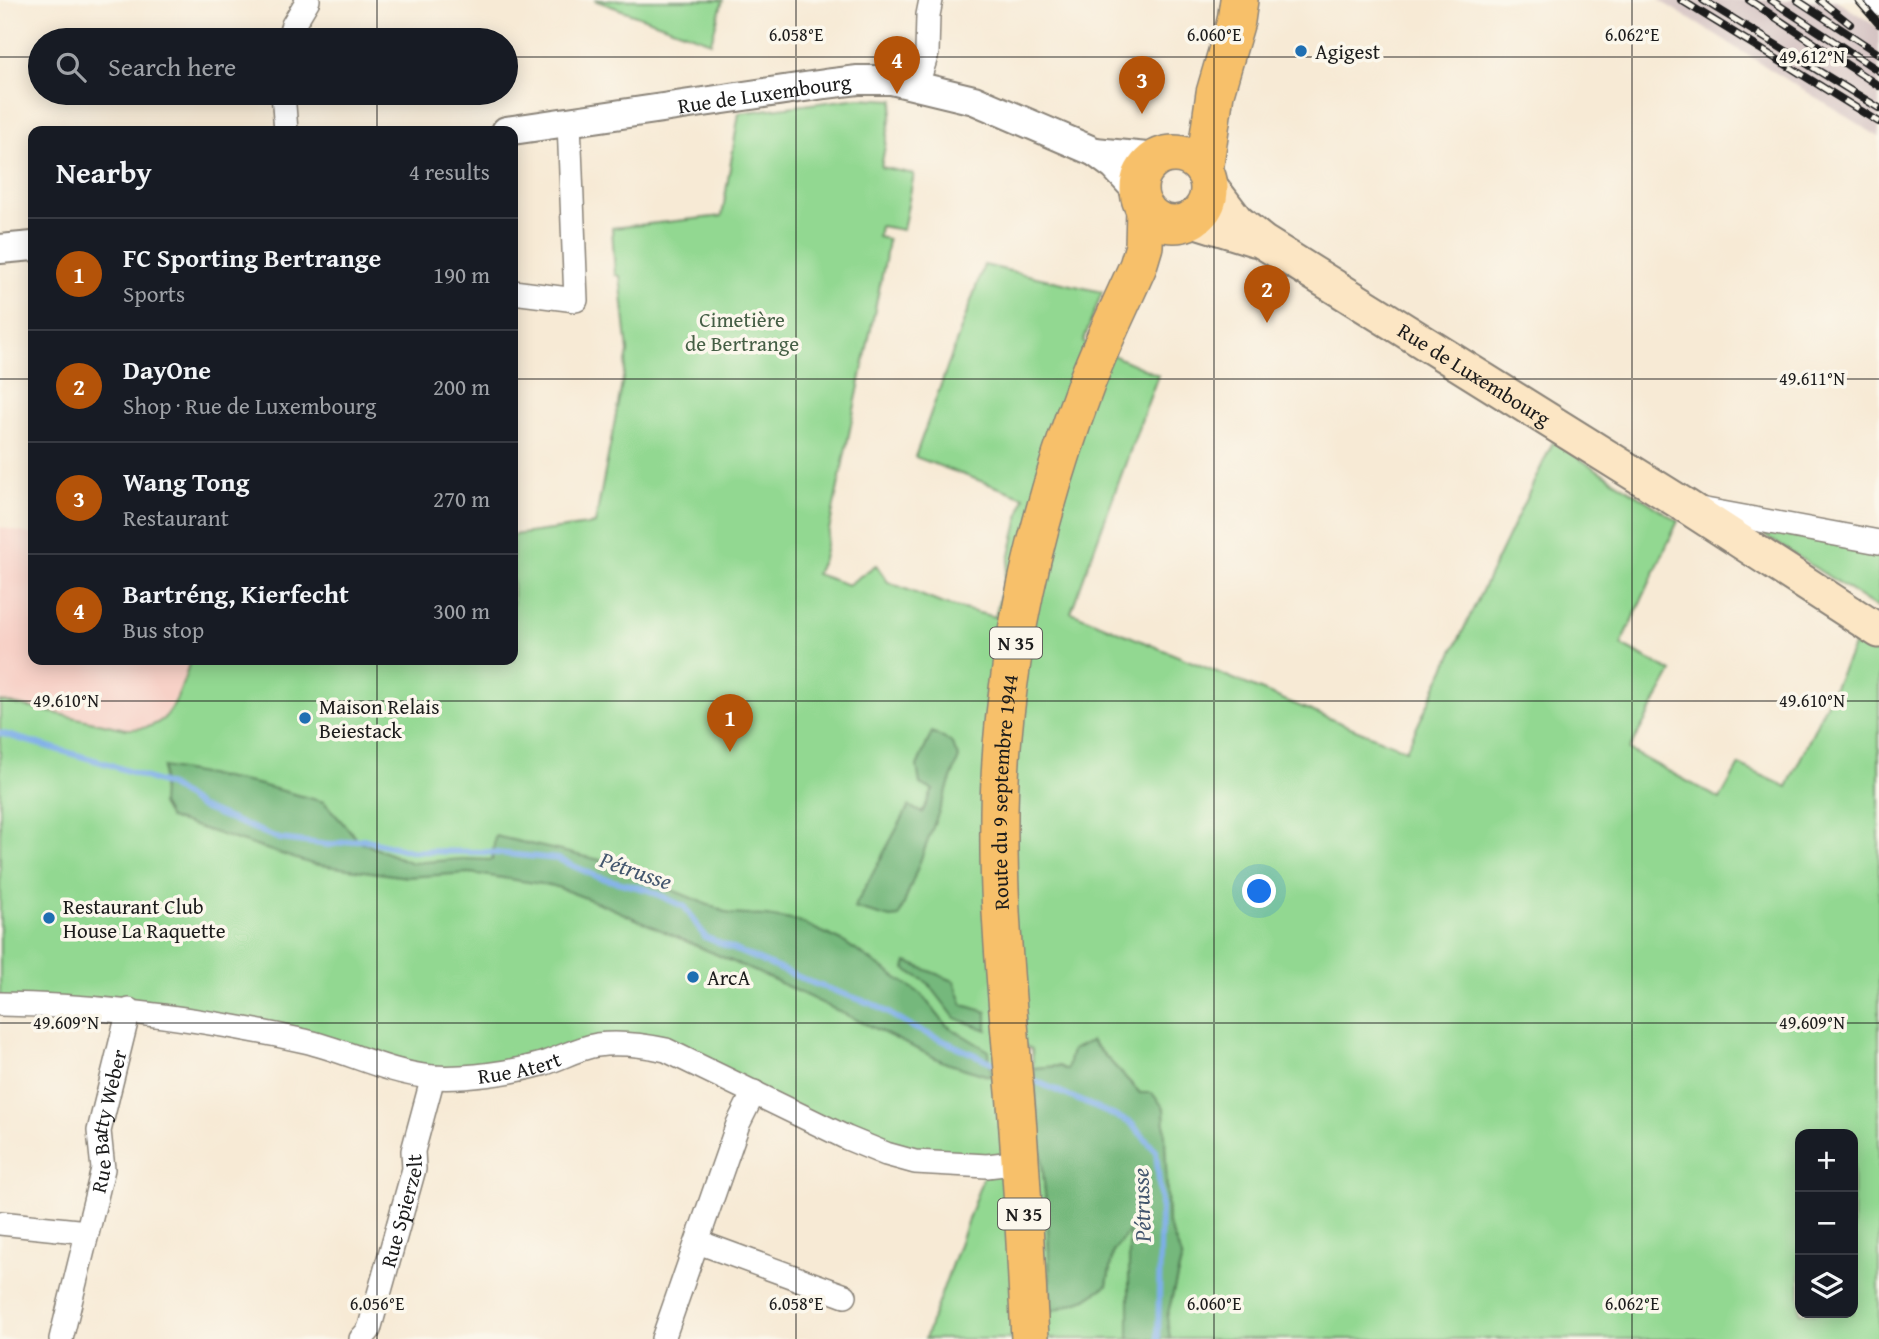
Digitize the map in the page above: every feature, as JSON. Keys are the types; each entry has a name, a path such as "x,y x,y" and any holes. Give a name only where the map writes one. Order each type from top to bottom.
{"main road":[{"path":"1215,93 1194,125 1163,156 1147,167 1140,179 1161,211 1205,205 1215,93 1240,0"},
{"path":"1163,156 1189,157 1206,177"},
{"name":"Rue de Luxembourg","path":"1206,177 1237,221 1263,242 1686,506 1879,631"},
{"name":"Rue de Luxembourg","path":"1161,211 1263,242"},
{"name":"Route du 9 septembre 1944","path":"1030,1339 1021,1162 998,857 1002,745 1018,624 1043,513 1085,387 1161,211"}],"street":[{"path":"292,28 308,0"},
{"path":"917,85 927,53 931,0"},
{"name":"Rue de Luxembourg","path":"518,129 858,80 891,80 974,100 1095,152 1114,166 1161,211"},
{"path":"282,105 285,126"},
{"path":"518,293 576,300 569,122"},
{"name":"Rue de Luxembourg","path":"1095,152 1163,156"},
{"path":"0,249 28,246"},
{"name":"Rue de Luxembourg","path":"1686,506 1879,542"},
{"name":"Rue Atert","path":"0,1004 129,1010 211,1022 307,1042 391,1070 433,1077 510,1071 598,1045 635,1044 666,1050 847,1138 886,1154 915,1162 987,1166 1021,1162"},
{"name":"Rue Batty Weber","path":"61,1339 103,1169 99,1131 129,1010"},
{"name":"Rue Spierzelt","path":"361,1339 369,1329 414,1169 413,1151 433,1077"},
{"path":"663,1339 738,1124 754,1092"},
{"path":"0,1223 88,1232"},
{"path":"698,1242 845,1296"}],"shaded area":[{"path":"1659,0 1836,0 1879,28 1879,137"},
{"path":"0,527 28,534 28,665 188,665 179,692 163,719 145,728 126,729 0,701"}],"green space":[{"path":"594,0 723,0 711,42"},
{"name":"Cimetière de Bertrange","path":"859,98 894,100 881,167 914,174 903,230 880,226 878,237 888,239 885,261 823,559 816,574 848,585 876,565 888,582 943,604 995,617 1024,497 915,457 984,265 1102,292 1083,342 1158,375 1071,612 1406,750 1553,442 1678,521 1621,645 1672,672 1629,750 1720,799 1739,765 1787,787 1858,636 1879,650 1879,1339 1170,1339 1167,1317 1182,1257 1168,1224 1164,1107 1140,1093 1091,1041 1067,1071 1059,1066 1033,1068 1032,1049 1011,1040 1015,1089 1036,1099 1048,1224 1051,1311 1086,1299 1107,1285 1113,1252 1130,1229 1129,1339 925,1339 987,1166 915,1162 635,1044 474,1075 307,1042 0,1004 0,701 136,729 154,724 168,714 180,691 189,665 518,665 518,534 595,524 628,352 620,276 615,275 612,228 722,216 739,113"},
{"path":"1764,531 1879,551 1879,609 1764,535"},
{"path":"932,732 951,742 959,758 899,917 890,918 854,908 909,806 922,813 933,790 920,784 917,766"},
{"path":"163,767 257,784 324,802 360,842 412,863 492,860 495,836 600,860 730,914 798,921 842,941 921,994 946,1025 989,1051 992,1077 946,1063 772,979 604,905 554,886 470,873 407,877 312,864 169,818 161,804"},
{"path":"907,962 954,981 963,1005 987,1012 987,1030 955,1018 928,983 905,969"},
{"path":"1091,1041 1140,1093 1152,1093 1164,1108 1168,1224 1182,1257 1167,1317 1170,1339 1129,1339 1129,1231 1113,1252 1107,1285 1086,1299 1051,1311 1048,1224 1033,1068 1059,1066 1067,1070 1072,1050"}],"waterway":[{"name":"Pétrusse","path":"0,733 108,764 170,786 200,807 280,839 329,845 363,839 410,851 486,852 558,859 598,877 648,890 685,907 705,937 815,984 875,1005 910,1026 1000,1066"},
{"name":"Pétrusse","path":"1026,1077 1131,1123 1156,1151 1161,1203 1158,1339"}],"railway":[{"path":"1681,0 1879,122"},
{"path":"1703,0 1879,108"},
{"path":"1749,0 1879,86"},
{"path":"1771,0 1879,71"},
{"path":"1797,0 1879,54"},
{"path":"1820,0 1850,24"},
{"path":"1858,0 1879,24"}],"place":[{"name":"Agigest","path":"1301,51"},
{"name":"Bartréng, Kierfecht","path":"897,94"},
{"name":"Wang Tong","path":"1142,114"},
{"name":"DayOne","path":"1267,323"},
{"name":"Maison Relais Beiestack","path":"305,718"},
{"name":"FC Sporting Bertrange","path":"730,752"},
{"name":"Restaurant Club House La Raquette","path":"49,918"},
{"name":"ArcA","path":"693,977"}]}
